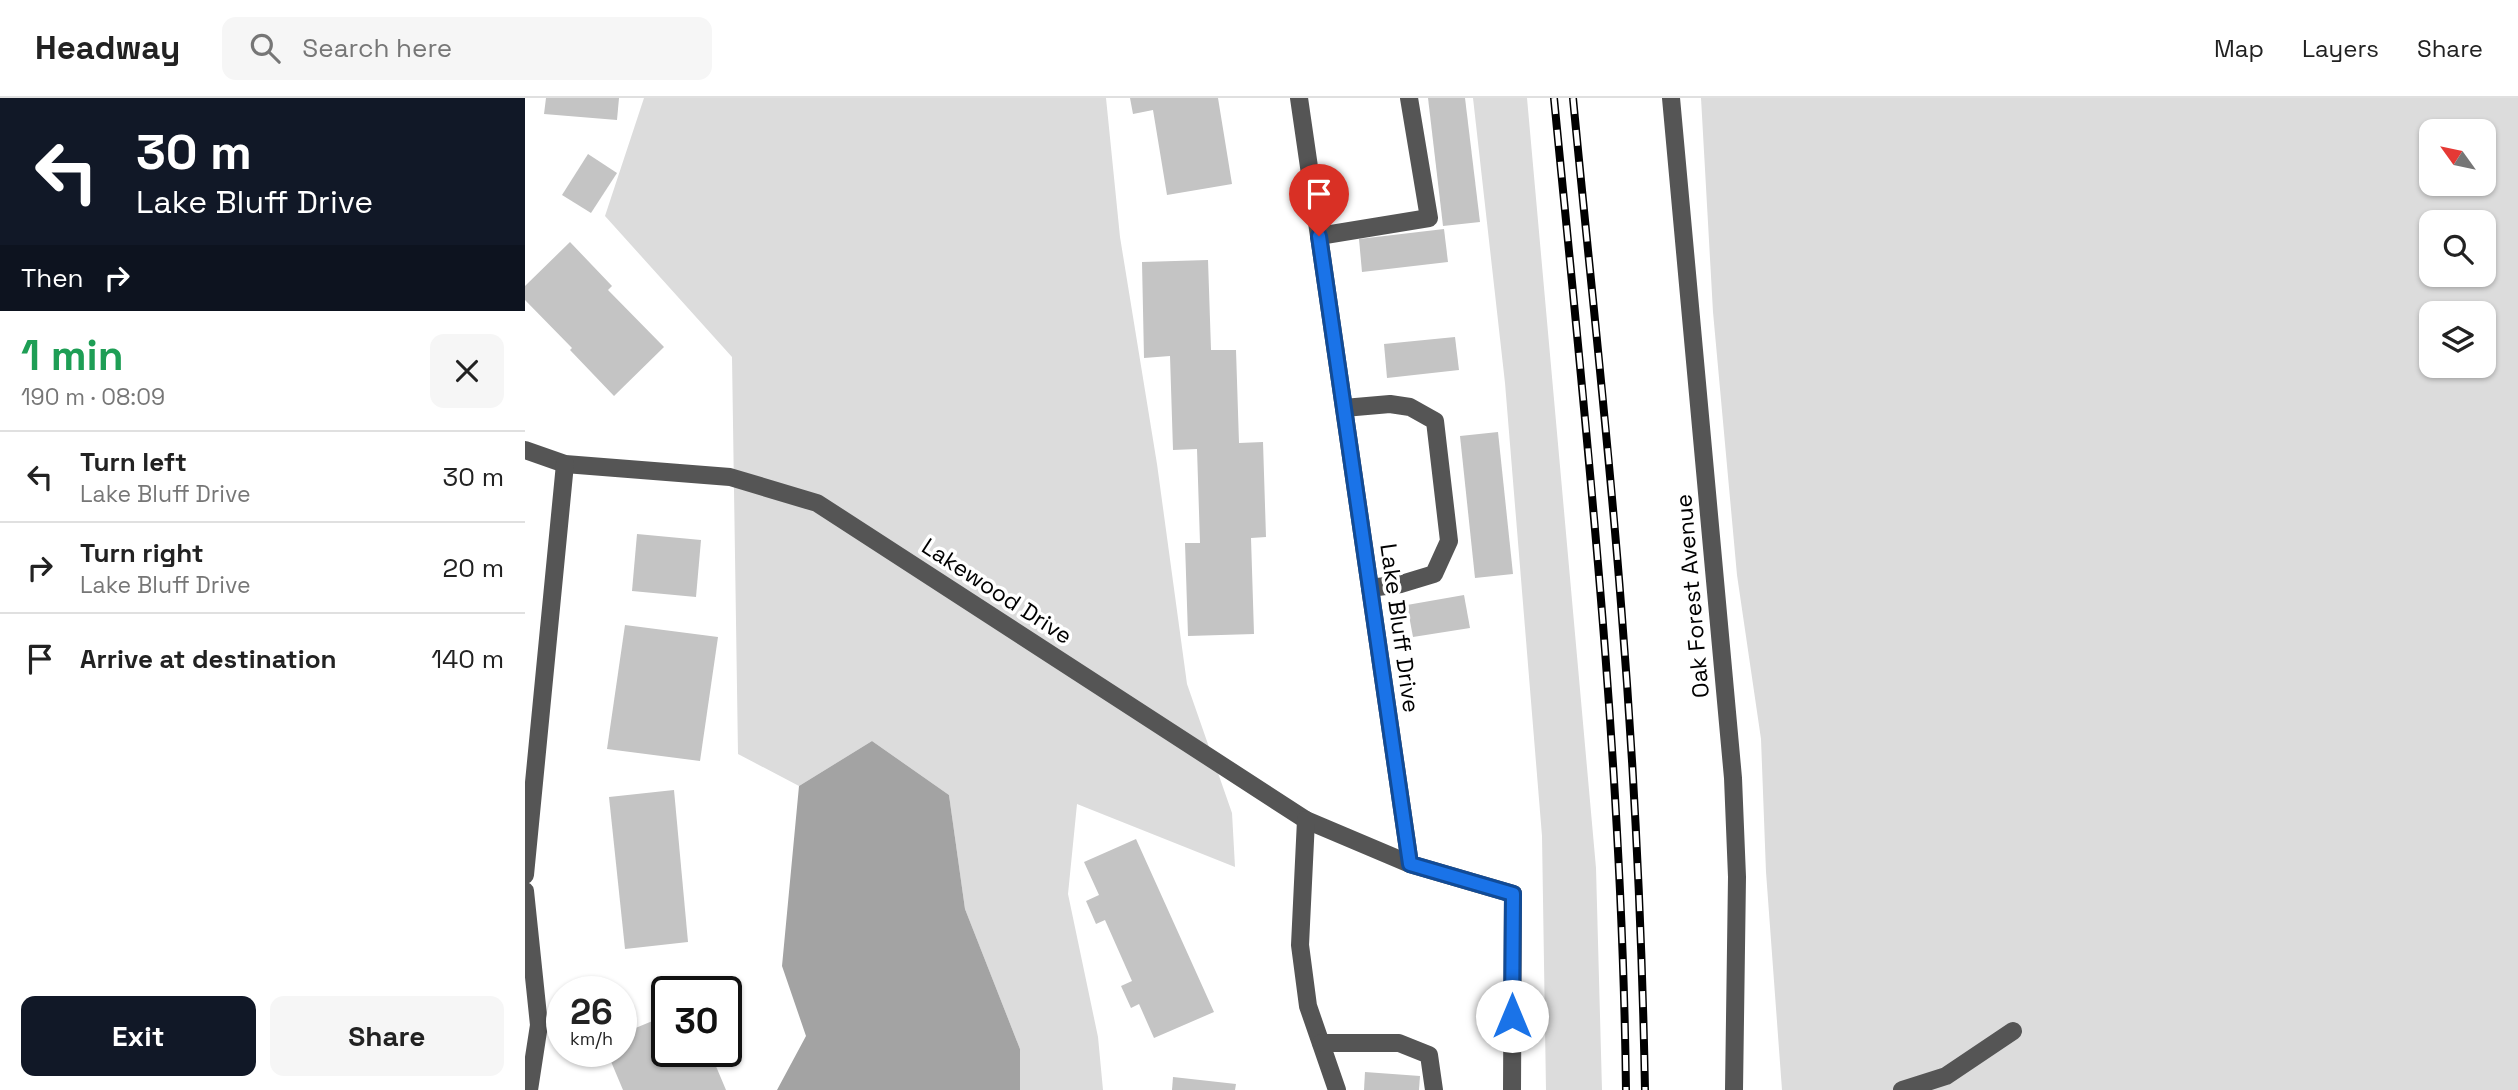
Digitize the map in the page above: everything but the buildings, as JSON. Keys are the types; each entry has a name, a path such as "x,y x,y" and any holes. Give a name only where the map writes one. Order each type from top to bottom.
{"street":[{"name":"Lake Bluff Drive","path":"1299,98 1410,864"},
{"path":"1319,236 1429,218 1409,98"},
{"name":"Oak Forest Avenue","path":"1671,98 1733,778 1737,877 1734,1090"},
{"path":"1344,408 1390,404 1410,407 1435,421 1449,541 1434,574 1401,584 1370,588"},
{"name":"Lakewood Drive","path":"525,450 565,464 730,477 817,503 1306,820 1410,864"},
{"path":"525,875 565,464"},
{"path":"1306,820 1300,944 1308,1006 1337,1090"},
{"path":"1410,864 1513,894 1512,1090"},
{"path":"525,891 539,1025 529,1090"},
{"path":"1902,1090 1946,1076 2013,1031"},
{"path":"1321,1043 1399,1043 1429,1055 1434,1090"}],"shaded area":[{"path":"644,98 1106,98 1120,237 1157,464 1187,684 1232,813 1235,867 1077,804 1068,894 1098,1037 1103,1090 1020,1090 1020,1049 965,909 949,795 872,741 799,786 738,754 732,357 605,216"},
{"path":"1473,98 1527,98 1596,868 1602,1090 1546,1090 1542,836 1505,383"},
{"path":"1701,98 2518,98 2518,1090 1782,1090 1766,872 1761,739 1737,575 1713,312"},
{"path":"872,741 949,795 965,909 1020,1049 1020,1090 777,1090 806,1036 782,966 799,786"}],"railway":[{"path":"1554,98 1601,593 1618,841 1626,1090"},
{"path":"1573,98 1626,665 1640,908 1645,1090"}],"route":[{"path":"1319,236 1410,864 1513,894 1512,1016"}]}
